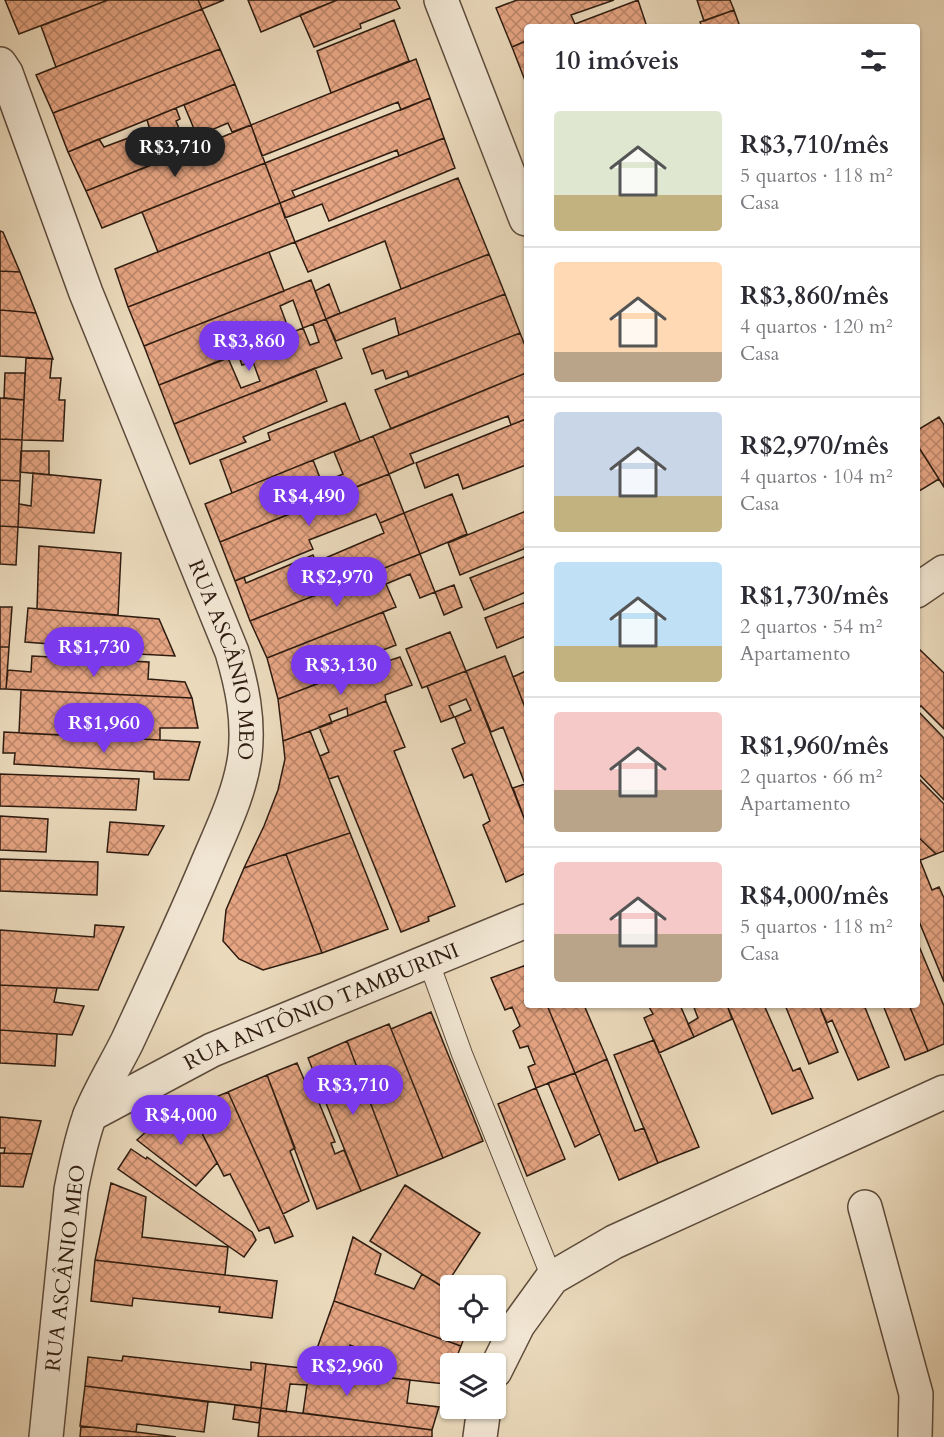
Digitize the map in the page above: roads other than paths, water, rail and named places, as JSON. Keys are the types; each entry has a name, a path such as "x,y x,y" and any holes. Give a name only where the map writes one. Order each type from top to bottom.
{"street":[{"path":"441,0 524,214"},
{"name":"RUA ASCÂNIO MEO","path":"0,64 6,73 86,293 232,652 242,684 246,708 245,754 241,778 232,805 191,903 127,1042 90,1115 70,1190 46,1437"},
{"path":"920,588 944,572"},
{"name":"RUA ANTÔNIO TAMBURINI","path":"90,1115 212,1050 524,922"},
{"path":"504,1353 518,1324 552,1278 614,1242 944,1092"},
{"path":"865,1207 916,1394 915,1437"},
{"path":"480,1437 482,1419"}],"lane":[{"path":"429,960 462,1054 552,1278"}]}
